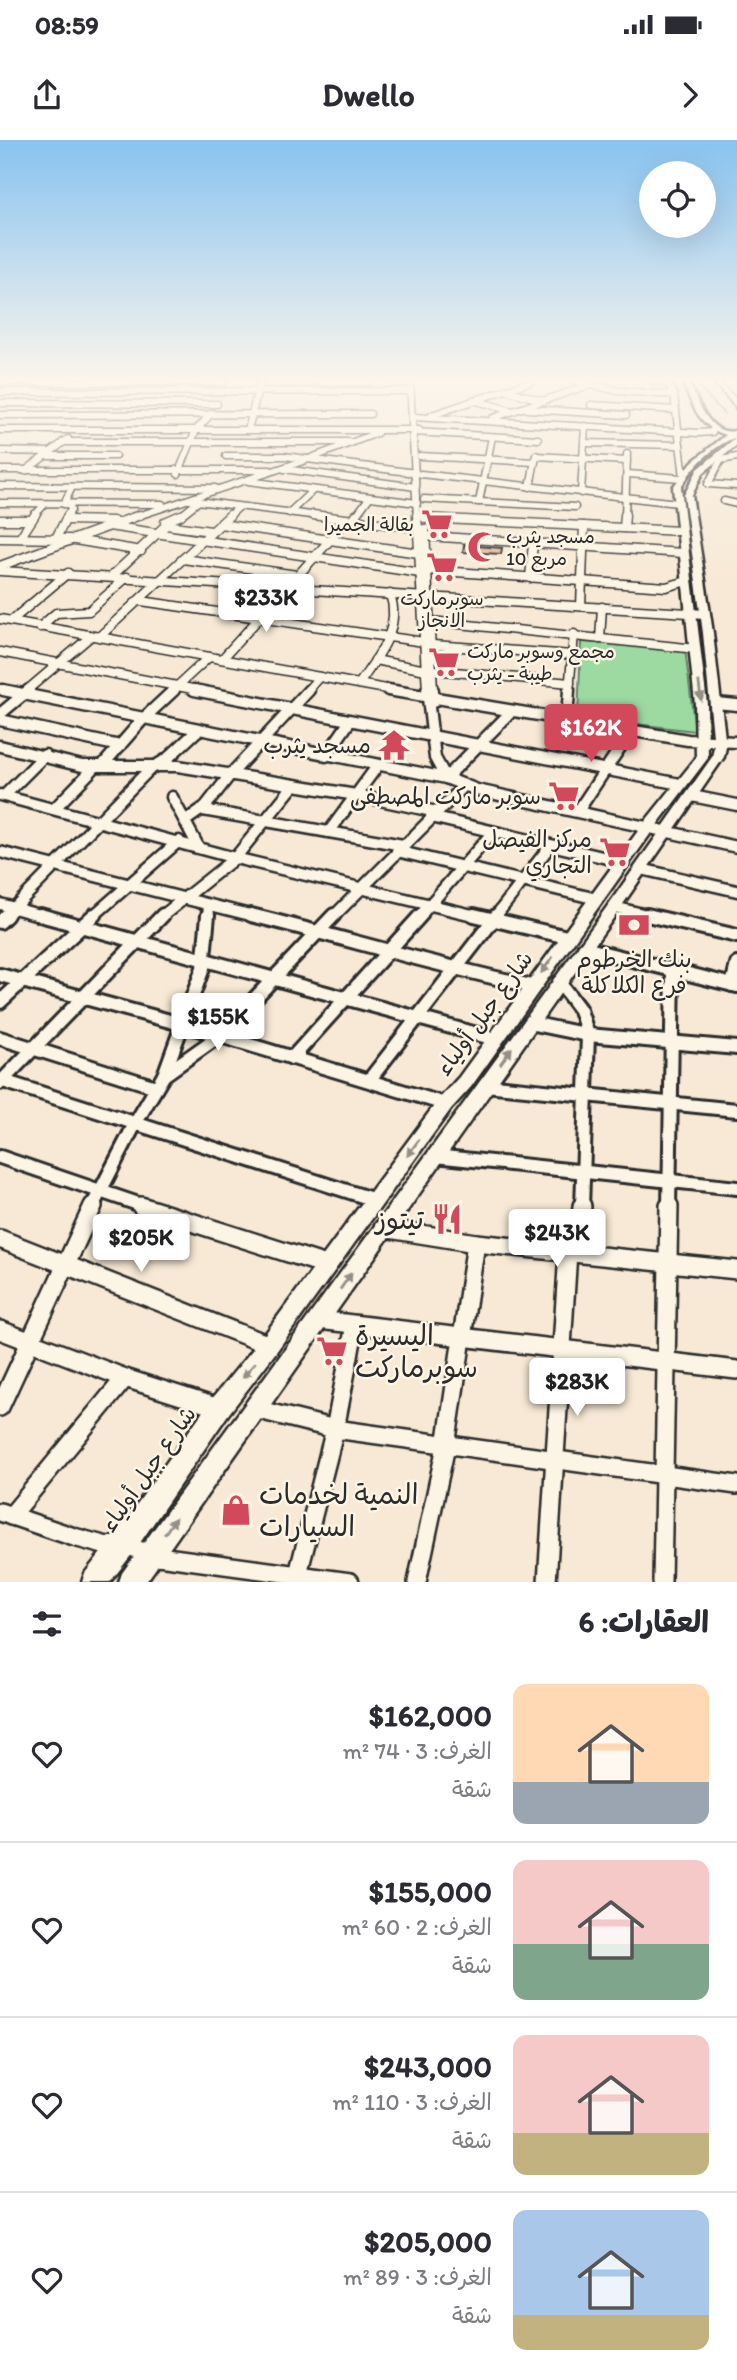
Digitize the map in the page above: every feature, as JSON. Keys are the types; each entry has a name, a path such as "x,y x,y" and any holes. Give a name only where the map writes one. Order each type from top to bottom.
{"main road":[{"path":"682,478 713,448"},
{"name":"شارع جبل أولياء","path":"711,741 716,703 698,613 689,490 718,448"},
{"name":"شارع جبل أولياء","path":"94,1582 124,1545 219,1408 269,1345 445,1104 465,1082 648,827 718,757 711,741 696,649 698,613 687,581 680,531 677,486 682,478"},
{"name":"شارع جبل أولياء","path":"131,1582 667,832 686,790"}],"street":[{"path":"2,488 56,448"},
{"path":"108,468 119,448"},
{"path":"173,486 187,448"},
{"path":"222,470 228,448"},
{"path":"0,568 69,539 338,448"},
{"path":"417,448 419,553 424,572"},
{"path":"419,448 416,487 425,518 424,572 430,711 435,758 446,778"},
{"path":"451,457 453,448"},
{"path":"479,502 481,481 490,448"},
{"path":"530,487 537,448"},
{"path":"573,525 585,448"},
{"path":"624,528 628,474 626,448"},
{"path":"628,474 682,478 678,448"},
{"path":"0,451 115,456"},
{"path":"226,456 284,456 678,503"},
{"path":"420,456 627,461"},
{"path":"737,457 721,460 708,484 737,486"},
{"path":"0,470 279,469 416,487"},
{"path":"63,471 63,478 70,487 64,504"},
{"path":"329,493 344,477"},
{"path":"245,481 369,498 575,507"},
{"path":"2,488 222,488"},
{"path":"289,513 312,491"},
{"path":"222,659 369,498"},
{"path":"186,500 419,528"},
{"path":"112,576 141,551 169,519 177,518 199,501"},
{"path":"724,501 737,504"},
{"path":"0,503 173,503"},
{"path":"20,538 30,520 45,504"},
{"path":"56,538 71,507 64,504"},
{"path":"0,714 141,600 239,507"},
{"path":"425,518 680,531"},
{"path":"0,520 30,520"},
{"path":"67,520 122,521"},
{"path":"220,524 419,553"},
{"path":"166,525 211,531"},
{"path":"106,526 424,572 666,587 687,581"},
{"path":"581,606 584,526"},
{"path":"426,536 683,553"},
{"path":"0,538 69,539 141,551"},
{"path":"84,550 92,543"},
{"path":"530,578 533,543"},
{"path":"0,557 21,558"},
{"path":"183,559 297,575"},
{"path":"0,568 698,613"},
{"path":"240,584 253,569"},
{"path":"11,621 68,573"},
{"path":"40,627 56,613 89,611 127,577"},
{"path":"359,684 388,637 397,613 390,594"},
{"path":"425,596 431,621 428,644"},
{"path":"141,600 428,644 573,655"},
{"path":"600,639 602,607"},
{"path":"0,619 430,699 631,731 711,741 737,741"},
{"path":"431,621 696,649"},
{"path":"567,720 574,634"},
{"path":"0,652 606,771 737,805"},
{"path":"55,808 209,657"},
{"path":"375,660 430,670 570,683"},
{"path":"185,821 203,810 319,677"},
{"path":"0,689 446,778 464,786 737,847"},
{"path":"716,703 737,705"},
{"path":"446,778 511,712"},
{"path":"0,720 120,746"},
{"path":"326,756 350,721"},
{"path":"0,922 155,766 167,759 198,730"},
{"path":"578,811 586,794 606,771 631,731"},
{"path":"0,746 76,764 178,766 356,795 494,832 624,862"},
{"path":"2,795 45,755"},
{"path":"329,832 378,765"},
{"path":"294,785 235,858 180,899 136,940 1,1081 375,1200"},
{"path":"160,1081 219,1036 361,887 464,786"},
{"path":"2,795 235,858 567,937"},
{"path":"172,797 199,848"},
{"path":"203,810 329,832 400,848 464,868 597,899"},
{"path":"292,1058 342,998 432,905 494,832"},
{"path":"0,1002 81,926 179,841"},
{"path":"370,1079 550,846"},
{"path":"3,856 55,865 180,899 387,949 455,970 532,986"},
{"path":"640,869 737,891"},
{"path":"0,904 495,1039"},
{"path":"0,1407 99,1192 160,1081 203,968 209,906"},
{"path":"614,907 737,936"},
{"path":"584,948 734,986 737,964"},
{"path":"662,1582 673,971"},
{"path":"0,975 181,1024 370,1079 445,1104"},
{"path":"547,1582 563,1351 573,1252 585,1173 587,1097 588,1035 580,1010 559,982"},
{"path":"530,1023 588,1035 737,1048"},
{"path":"0,1038 160,1081"},
{"path":"485,1085 737,1110"},
{"path":"435,1156 737,1188"},
{"path":"0,1157 326,1265"},
{"path":"383,1228 477,1243 737,1270"},
{"path":"0,1239 269,1345"},
{"path":"417,1582 446,1446 477,1243"},
{"path":"319,1320 737,1370"},
{"path":"298,1577 335,1429 355,1325"},
{"path":"0,1330 125,1378 219,1408"},
{"path":"125,1378 6,1514 107,1546 124,1545 150,1555 350,1582"},
{"path":"255,1409 335,1429 737,1485"}],"green space":[{"path":"581,642 685,649 695,731 578,717"}],"building":[{"path":"464,545 502,548 501,554 463,552"}],"place":[{"name":"بقالة الجميرا","path":"437,524"},
{"name":"مسجد يثرب مربع 10","path":"483,547"},
{"name":"سوبرماركت الانجاز","path":"442,567"},
{"name":"مجمع وسوبر ماركت طيبة - يثرب","path":"444,662"},
{"name":"مسجد يثرب","path":"394,745"},
{"name":"سوبر ماركت المصطفى","path":"564,796"},
{"name":"مركز الفيصل التجاري","path":"615,852"},
{"name":"بنك الخرطوم فرع الكلاكلة","path":"634,925"},
{"name":"تيتوز","path":"447,1219"},
{"name":"اليسيرة سوبرماركت","path":"332,1351"},
{"name":"النمية لخدمات السيارات","path":"236,1510"}]}
